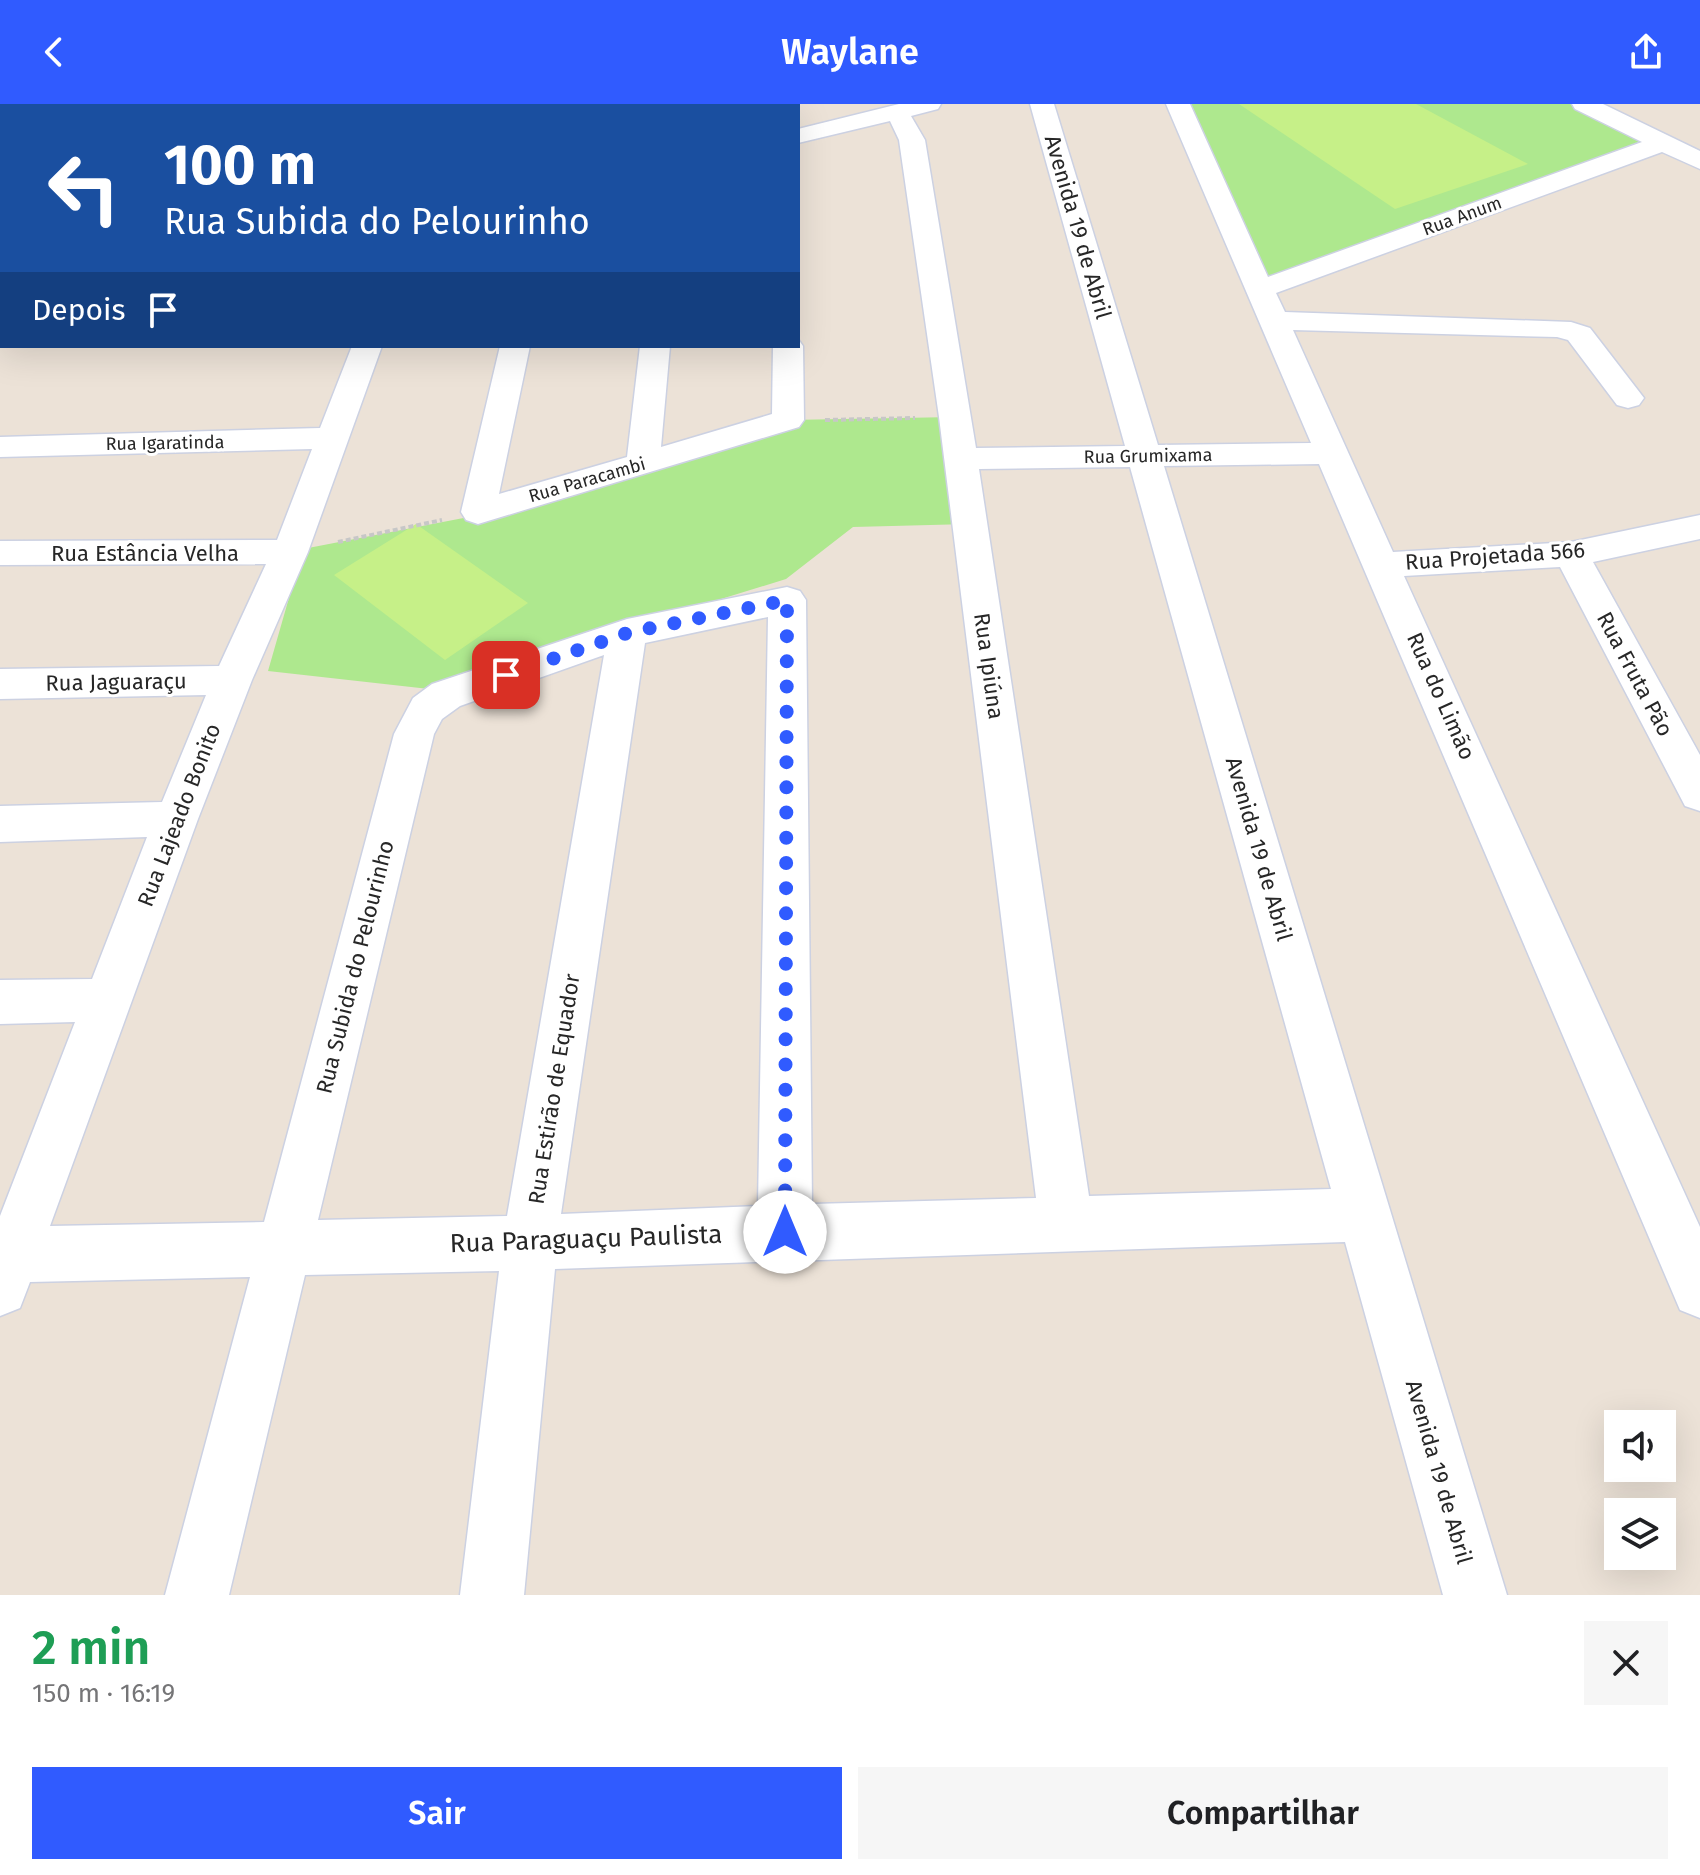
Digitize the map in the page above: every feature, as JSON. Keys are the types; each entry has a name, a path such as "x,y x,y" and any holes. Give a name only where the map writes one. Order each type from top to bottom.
{"street":[{"name":"Avenida 19 de Abril","path":"1042,104 1475,1595"},
{"name":"Rua do Limão","path":"1178,104 1700,1290"},
{"path":"1584,104 1700,161"},
{"path":"800,136 912,108"},
{"name":"Rua Ipiúna","path":"912,108 907,127 912,140 955,417 1066,1224"},
{"name":"Rua Anum","path":"1268,305 1663,143"},
{"path":"1268,305 1571,330 1579,334 1628,398"},
{"name":"Rua Lajeado Bonito","path":"4,1266 176,819 232,680 290,552 366,348"},
{"path":"478,512 515,348"},
{"path":"643,463 655,348"},
{"path":"788,348 788,420"},
{"name":"Rua Paracambi","path":"478,512 788,420"},
{"name":"Rua Igaratinda","path":"0,447 331,438"},
{"name":"Rua Grumixama","path":"961,459 1334,453"},
{"name":"Rua Projetada 566","path":"1383,565 1571,554 1700,527"},
{"name":"Rua Estância Velha","path":"0,553 290,552"},
{"name":"Rua Fruta Pão","path":"1571,554 1700,794"},
{"name":"Rua Subida do Pelourinho","path":"197,1595 414,734 427,709 446,695 627,633 787,600 785,1232"},
{"name":"Rua Estirão de Equador","path":"492,1595 530,1243 627,633"},
{"name":"Rua Jaguaraçu","path":"0,684 232,680"},
{"path":"0,824 176,819"},
{"path":"0,1002 108,1000"},
{"name":"Rua Paraguaçu Paulista","path":"4,1266 283,1247 530,1243 785,1232 1364,1215"}],"path":[{"path":"788,420 955,417"},
{"path":"290,552 478,512"}],"green space":[{"path":"1184,104 1578,104 1654,142 1265,280"},
{"path":"1239,104 1416,104 1528,164 1395,209"},
{"path":"955,417 969,524 853,527 786,579 429,689 268,671 303,549 479,515 788,420"},
{"path":"416,524 528,603 445,660 334,575"}],"route":[{"path":"506,675 627,633 787,600 785,1232"}]}
